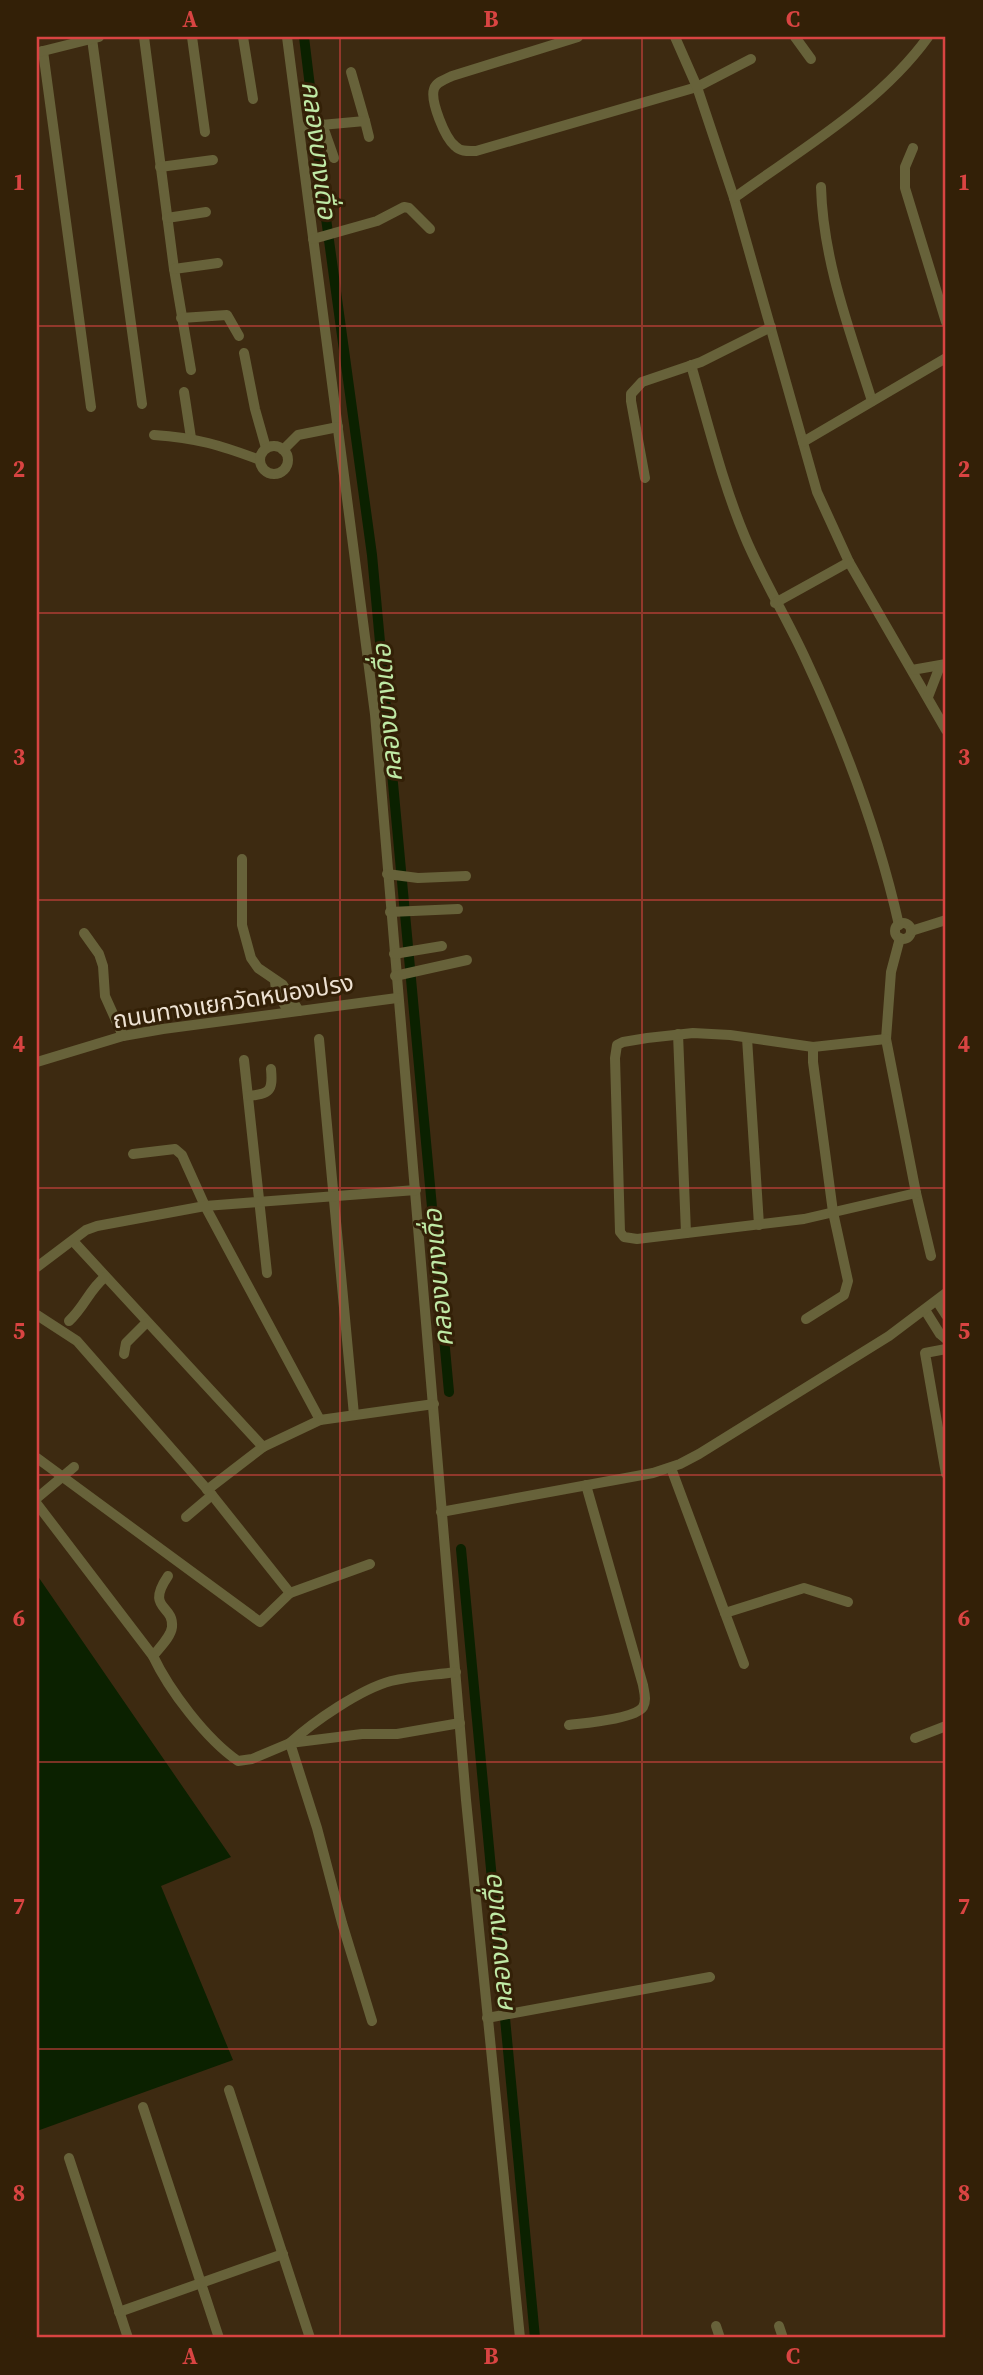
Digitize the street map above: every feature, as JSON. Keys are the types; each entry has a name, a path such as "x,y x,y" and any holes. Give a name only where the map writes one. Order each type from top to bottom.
{"street":[{"path":"145,37 174,269 191,370"},
{"path":"192,37 205,132"},
{"path":"243,37 253,99"},
{"path":"287,37 310,126 338,427 399,911 404,974 397,998 487,2018 520,2338"},
{"path":"578,37 439,82 434,89 434,103 453,145 464,151 476,151 697,87 751,59"},
{"path":"675,37 697,87 734,198 817,492 849,562 946,730"},
{"path":"795,37 811,59"},
{"path":"734,198 885,86 913,58 928,37"},
{"path":"90,407 40,52 57,42 96,38 142,404"},
{"path":"351,72 369,137"},
{"path":"310,126 365,121"},
{"path":"310,126 334,158"},
{"path":"913,148 905,167 905,188 946,322"},
{"path":"160,167 213,160"},
{"path":"821,187 822,218 829,257 872,401"},
{"path":"322,236 377,221 404,208 409,208 430,229"},
{"path":"167,218 206,212"},
{"path":"174,269 218,262"},
{"path":"181,318 227,315 239,335"},
{"path":"645,478 631,394 642,382 691,365 771,327"},
{"path":"244,353 266,448 260,460"},
{"path":"803,442 946,358"},
{"path":"691,365 726,486 744,535 775,603 805,657 854,770 883,859 899,925"},
{"path":"184,392 191,438"},
{"path":"283,450 298,435 338,427"},
{"path":"155,435 191,438 260,460 266,471 279,473 287,463 283,450 275,446 266,448"},
{"path":"775,603 849,562"},
{"path":"912,670 943,665"},
{"path":"928,697 943,665"},
{"path":"242,859 242,925 245,942 251,958 258,968 275,981 276,991 294,1012"},
{"path":"395,875 418,878 466,876"},
{"path":"399,911 458,909"},
{"path":"911,931 904,923 896,929 896,934 905,939 911,931 946,920"},
{"path":"84,933 99,954 103,966 105,996 123,1036"},
{"path":"900,938 891,972 886,1039 930,1256"},
{"path":"401,953 442,946"},
{"path":"404,974 467,960"},
{"name":"ถนนทางแยกวัดหนองปรง","path":"37,1062 123,1036 397,998"},
{"path":"886,1039 813,1047 700,1033 678,1034 617,1045 620,1232 629,1239 759,1225 804,1219 916,1194"},
{"path":"678,1034 686,1233"},
{"path":"747,1038 759,1225"},
{"path":"320,1039 354,1415"},
{"path":"806,1320 844,1295 848,1281 833,1212 813,1047"},
{"path":"244,1060 267,1273"},
{"path":"248,1096 262,1095 270,1089 271,1069"},
{"path":"133,1154 175,1149 182,1155 205,1206 320,1420"},
{"path":"37,1267 86,1230 97,1226 205,1206 416,1190"},
{"path":"73,1241 263,1447"},
{"path":"69,1321 83,1307 93,1287 106,1277"},
{"path":"441,1513 671,1468 699,1454 824,1378 889,1336 946,1293"},
{"path":"937,1301 946,1315"},
{"path":"925,1310 946,1339"},
{"path":"37,1315 77,1341 209,1493 290,1593"},
{"path":"124,1354 126,1343 147,1322"},
{"path":"946,1349 925,1353 946,1474"},
{"path":"186,1517 209,1493 263,1447 320,1420 434,1404"},
{"path":"37,1458 260,1622 290,1593 370,1564"},
{"path":"37,1498 74,1467"},
{"path":"671,1468 744,1664"},
{"path":"569,1726 631,1714 645,1703 643,1685 586,1485"},
{"path":"37,1504 153,1656 190,1713 238,1761 252,1759 290,1743 362,1734 397,1734 460,1723"},
{"path":"153,1656 172,1627 172,1621 159,1601 158,1593 168,1576"},
{"path":"725,1613 796,1588 848,1602"},
{"path":"290,1743 306,1728 371,1688 398,1679 456,1672"},
{"path":"915,1738 946,1726"},
{"path":"290,1743 372,2021"},
{"path":"487,2018 710,1977"},
{"path":"229,2090 310,2338"},
{"path":"143,2108 219,2338"},
{"path":"69,2158 128,2338"},
{"path":"119,2312 283,2254"},
{"path":"716,2326 720,2338"},
{"path":"779,2326 783,2338"}],"shaded area":[{"path":"37,1575 231,1857 161,1886 233,2060 37,2131"}],"waterway":[{"name":"คลองบางเดื่อ","path":"304,37 372,555 449,1392"},
{"name":"คลองบางเดื่อ","path":"461,1549 535,2338"}]}
